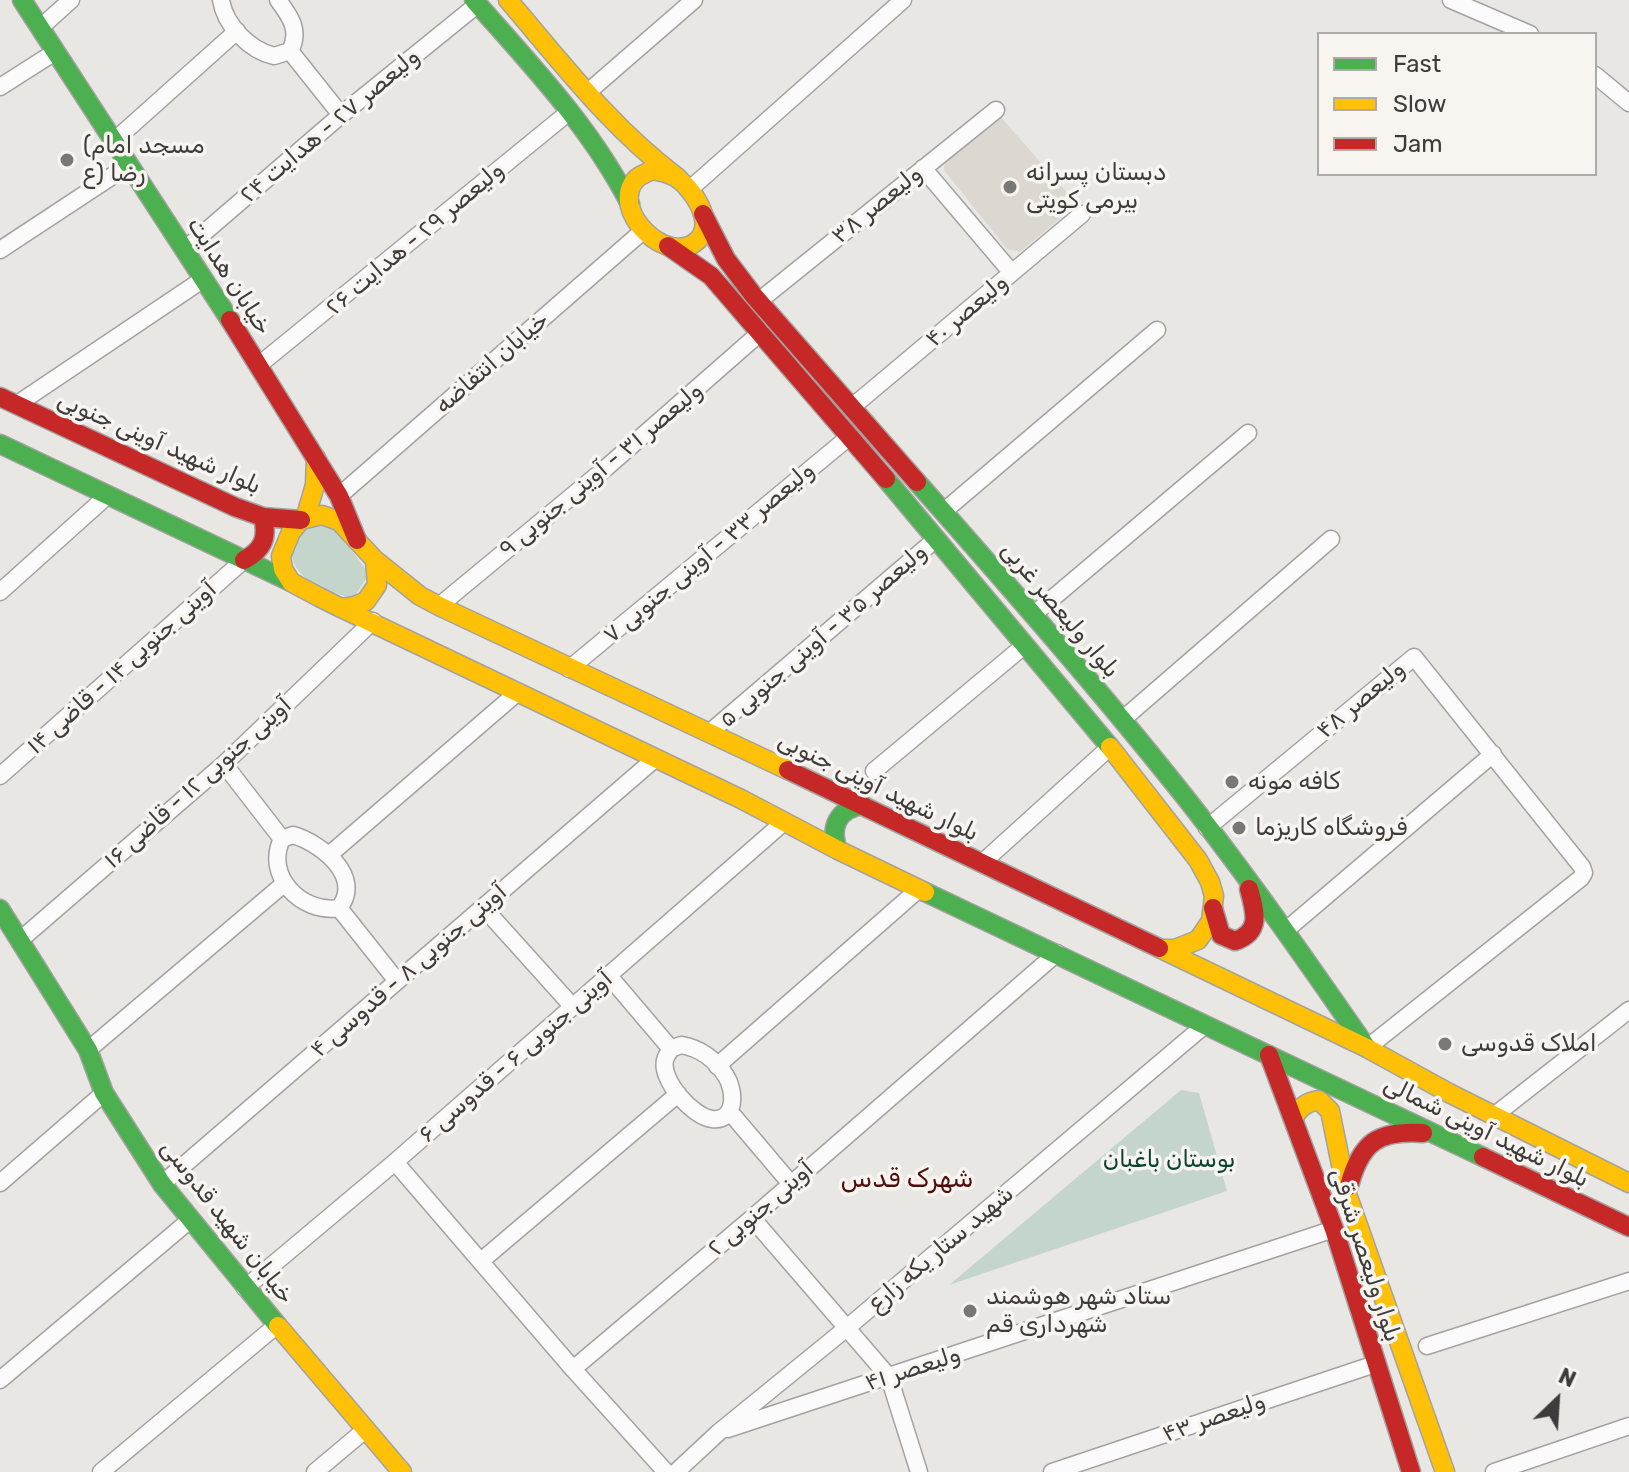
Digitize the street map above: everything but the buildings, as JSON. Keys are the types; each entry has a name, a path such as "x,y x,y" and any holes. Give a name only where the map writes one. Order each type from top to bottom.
{"main road":[{"name":"خیابان هدایت","path":"22,0 259,365 339,496 357,540"},
{"path":"476,2 569,112 618,178 644,230 668,246 681,248 693,245 704,227 698,200 684,183 648,157 624,134 508,0"},
{"path":"630,204 629,191 640,173 652,170 665,172 684,183"},
{"name":"بلوار ولیعصر غربی","path":"703,214 726,259 759,301 1034,614 1242,870 1367,1048"},
{"name":"بلوار ولیعصر غربی","path":"668,246 711,276 761,332 1110,747 1202,869 1212,890 1213,908 1221,935 1227,940 1244,938 1257,919 1242,870"},
{"name":"بلوار شهید آوینی جنوبی","path":"8,401 235,507 263,517 303,519"},
{"path":"0,444 1269,1055"},
{"path":"291,582 283,569 281,556 291,532 303,519 315,485 316,458"},
{"path":"303,519 322,515 339,521 375,560 378,573 372,595 355,606 341,608"},
{"path":"244,560 260,553 266,541 263,517"},
{"name":"بلوار شهید آوینی جنوبی","path":"375,560 420,596 439,606 863,805 1367,1048"},
{"path":"394,632 390,616 394,603 420,596"},
{"path":"838,850 832,833 838,815 854,806 863,805"},
{"path":"1161,949 1177,951 1194,944 1208,928 1213,908"},
{"name":"خیابان شهید قدوسی","path":"0,909 88,1050 104,1093 162,1184 245,1288 402,1472"},
{"name":"بلوار شهید آوینی شمالی","path":"1367,1048 1629,1183"},
{"name":"بلوار شهید آوینی شمالی","path":"1269,1055 1629,1227"},
{"name":"بلوار ولیعصر شرقی","path":"1269,1055 1334,1229 1411,1472"},
{"name":"بلوار ولیعصر شرقی","path":"1293,1119 1302,1105 1310,1101 1319,1100 1330,1111 1347,1194 1445,1472"},
{"path":"1347,1194 1358,1153 1372,1141 1390,1133 1409,1131 1434,1134"}],"street":[{"path":"40,28 71,0"},
{"path":"221,0 226,15 250,45 265,54 282,55 290,51 295,42 294,25 278,0"},
{"path":"588,92 694,0"},
{"path":"684,183 903,0"},
{"path":"1451,0 1525,32"},
{"name":"ولیعصر ۲۷ - هدایت ۲۴","path":"184,250 476,2"},
{"path":"114,141 237,31"},
{"path":"290,51 341,115"},
{"path":"0,87 55,52"},
{"path":"1597,77 1629,103"},
{"name":"ولیعصر ۳۸","path":"759,301 996,110"},
{"name":"ولیعصر ۲۹ - هدایت ۲۶","path":"259,365 569,112"},
{"path":"0,250 129,165"},
{"path":"923,168 1012,273"},
{"name":"ولیعصر ۴۰","path":"852,407 1082,214"},
{"name":"خیابان انتفاضه","path":"339,496 644,230"},
{"path":"8,401 202,280"},
{"path":"943,512 1157,330"},
{"name":"ولیعصر ۳۱ - آوینی جنوبی ۹","path":"439,606 607,467 761,332"},
{"path":"1034,614 1248,433"},
{"name":"ولیعصر ۳۳ - آوینی جنوبی ۷","path":"569,669 849,437"},
{"path":"0,592 107,496"},
{"name":"ولیعصر ۳۵ - آوینی جنوبی ۵","path":"709,733 936,539"},
{"path":"1122,720 1331,539"},
{"name":"آوینی جنوبی ۱۴ - قاضی ۱۴","path":"0,776 244,560"},
{"name":"آوینی جنوبی ۱۲ - قاضی ۱۶","path":"19,941 224,764 373,621"},
{"path":"874,771 1025,645"},
{"name":"ولیعصر ۴۸","path":"1207,828 1414,657 1582,867 1584,873 1367,1048"},
{"path":"329,855 518,692"},
{"path":"982,863 1110,747"},
{"path":"1285,931 1493,754"},
{"name":"آوینی جنوبی ۸ - قدوسی ۴","path":"162,1184 656,758"},
{"path":"224,764 282,839"},
{"name":"آوینی جنوبی ۶ - قدوسی ۶","path":"245,1288 395,1162 784,822"},
{"path":"293,835 305,838 329,855 347,883 344,902 339,908 325,910 309,904 285,883 277,867 275,852 282,839 293,835"},
{"path":"88,1050 285,883"},
{"path":"717,1066 919,889"},
{"path":"483,907 573,1007"},
{"path":"339,908 397,981"},
{"name":"آوینی جنوبی ۲","path":"573,1369 1057,953"},
{"path":"609,976 671,1049"},
{"path":"1495,1115 1629,1010"},
{"name":"شهید ستار یکه زارع","path":"676,1472 719,1432 1205,1025"},
{"path":"681,1045 694,1047 717,1066 725,1075 733,1103 730,1112 720,1118 702,1116 678,1094 665,1071 665,1060 671,1049 681,1045"},
{"path":"0,1183 104,1093"},
{"path":"481,1261 678,1094"},
{"path":"730,1112 791,1184"},
{"path":"395,1162 666,1472"},
{"path":"752,1218 889,1377 919,1472"},
{"path":"0,1380 190,1220"},
{"name":"ولیعصر ۴۱","path":"719,1432 1334,1229"},
{"path":"1427,1346 1629,1281"},
{"path":"101,1472 277,1325"},
{"name":"ولیعصر ۴۳","path":"1052,1472 1088,1466 1375,1364"},
{"path":"1494,1472 1629,1426"},
{"path":"315,1472 365,1430"}],"shaded area":[{"name":"دبستان پسرانه بیرمی کویتی","path":"999,115 1077,204 1020,252 1007,249 944,170 945,158"}],"green space":[{"path":"312,524 336,529 367,571 366,579 354,597 321,588 301,573 295,564 292,554 294,543"},
{"name":"بوستان باغبان","path":"1181,1090 1199,1093 1227,1191 949,1285"}],"traffic: fast":[{"path":"22,0 230,320"},
{"path":"474,0 578,122 630,204"},
{"path":"0,444 291,582"},
{"path":"886,479 1110,747"},
{"path":"917,482 1019,598 1185,797 1367,1048"},
{"path":"838,850 835,842 838,820 847,810 863,805"},
{"path":"925,892 1483,1157"},
{"path":"0,909 88,1050 104,1093 162,1184 278,1326"}],"traffic: slow":[{"path":"508,0 609,116 678,178"},
{"path":"652,170 670,174 682,182 700,206 703,233 686,247 672,247 658,241 645,232 635,219 629,191 636,179 652,170"},
{"path":"305,519 315,485 316,458"},
{"path":"322,515 339,521 375,560 377,585 366,601 355,606 341,608 319,597 291,582 283,569 281,556 291,532 301,520 322,515"},
{"path":"375,560 420,596 439,606 788,770"},
{"path":"341,608 741,799 925,892"},
{"path":"1110,747 1198,860 1214,896 1211,921 1198,940 1175,949 1161,949"},
{"path":"1159,948 1367,1048 1449,1093 1629,1183"},
{"path":"1293,1119 1303,1106 1314,1101 1319,1100 1330,1111 1347,1194 1445,1472"},
{"path":"278,1326 402,1472"}],"traffic: jam":[{"path":"703,214 726,259 754,296 917,482"},
{"path":"668,246 711,276 886,479"},
{"path":"230,320 339,496 357,540"},
{"path":"0,397 235,507 263,517 301,520"},
{"path":"244,560 260,548 265,531 263,517"},
{"path":"788,770 1159,948"},
{"path":"1213,908 1221,935 1235,941 1244,937 1254,920 1249,889"},
{"path":"1269,1055 1334,1229 1411,1472"},
{"path":"1349,1186 1359,1159 1374,1142 1394,1134 1423,1133"},
{"path":"1483,1157 1629,1227"}],"place":[{"name":"(مسجد امام رضا (ع","path":"67,160"},
{"name":"دبستان پسرانه بیرمی کویتی","path":"1010,187"},
{"name":"کافه مونه","path":"1232,782"},
{"name":"فروشگاه کاریزما","path":"1239,828"},
{"name":"املاک قدوسی","path":"1445,1044"},
{"name":"ستاد شهر هوشمند شهرداری قم","path":"970,1311"}],"district":[{"name":"شهرک قدس","path":"907,1179"}]}
